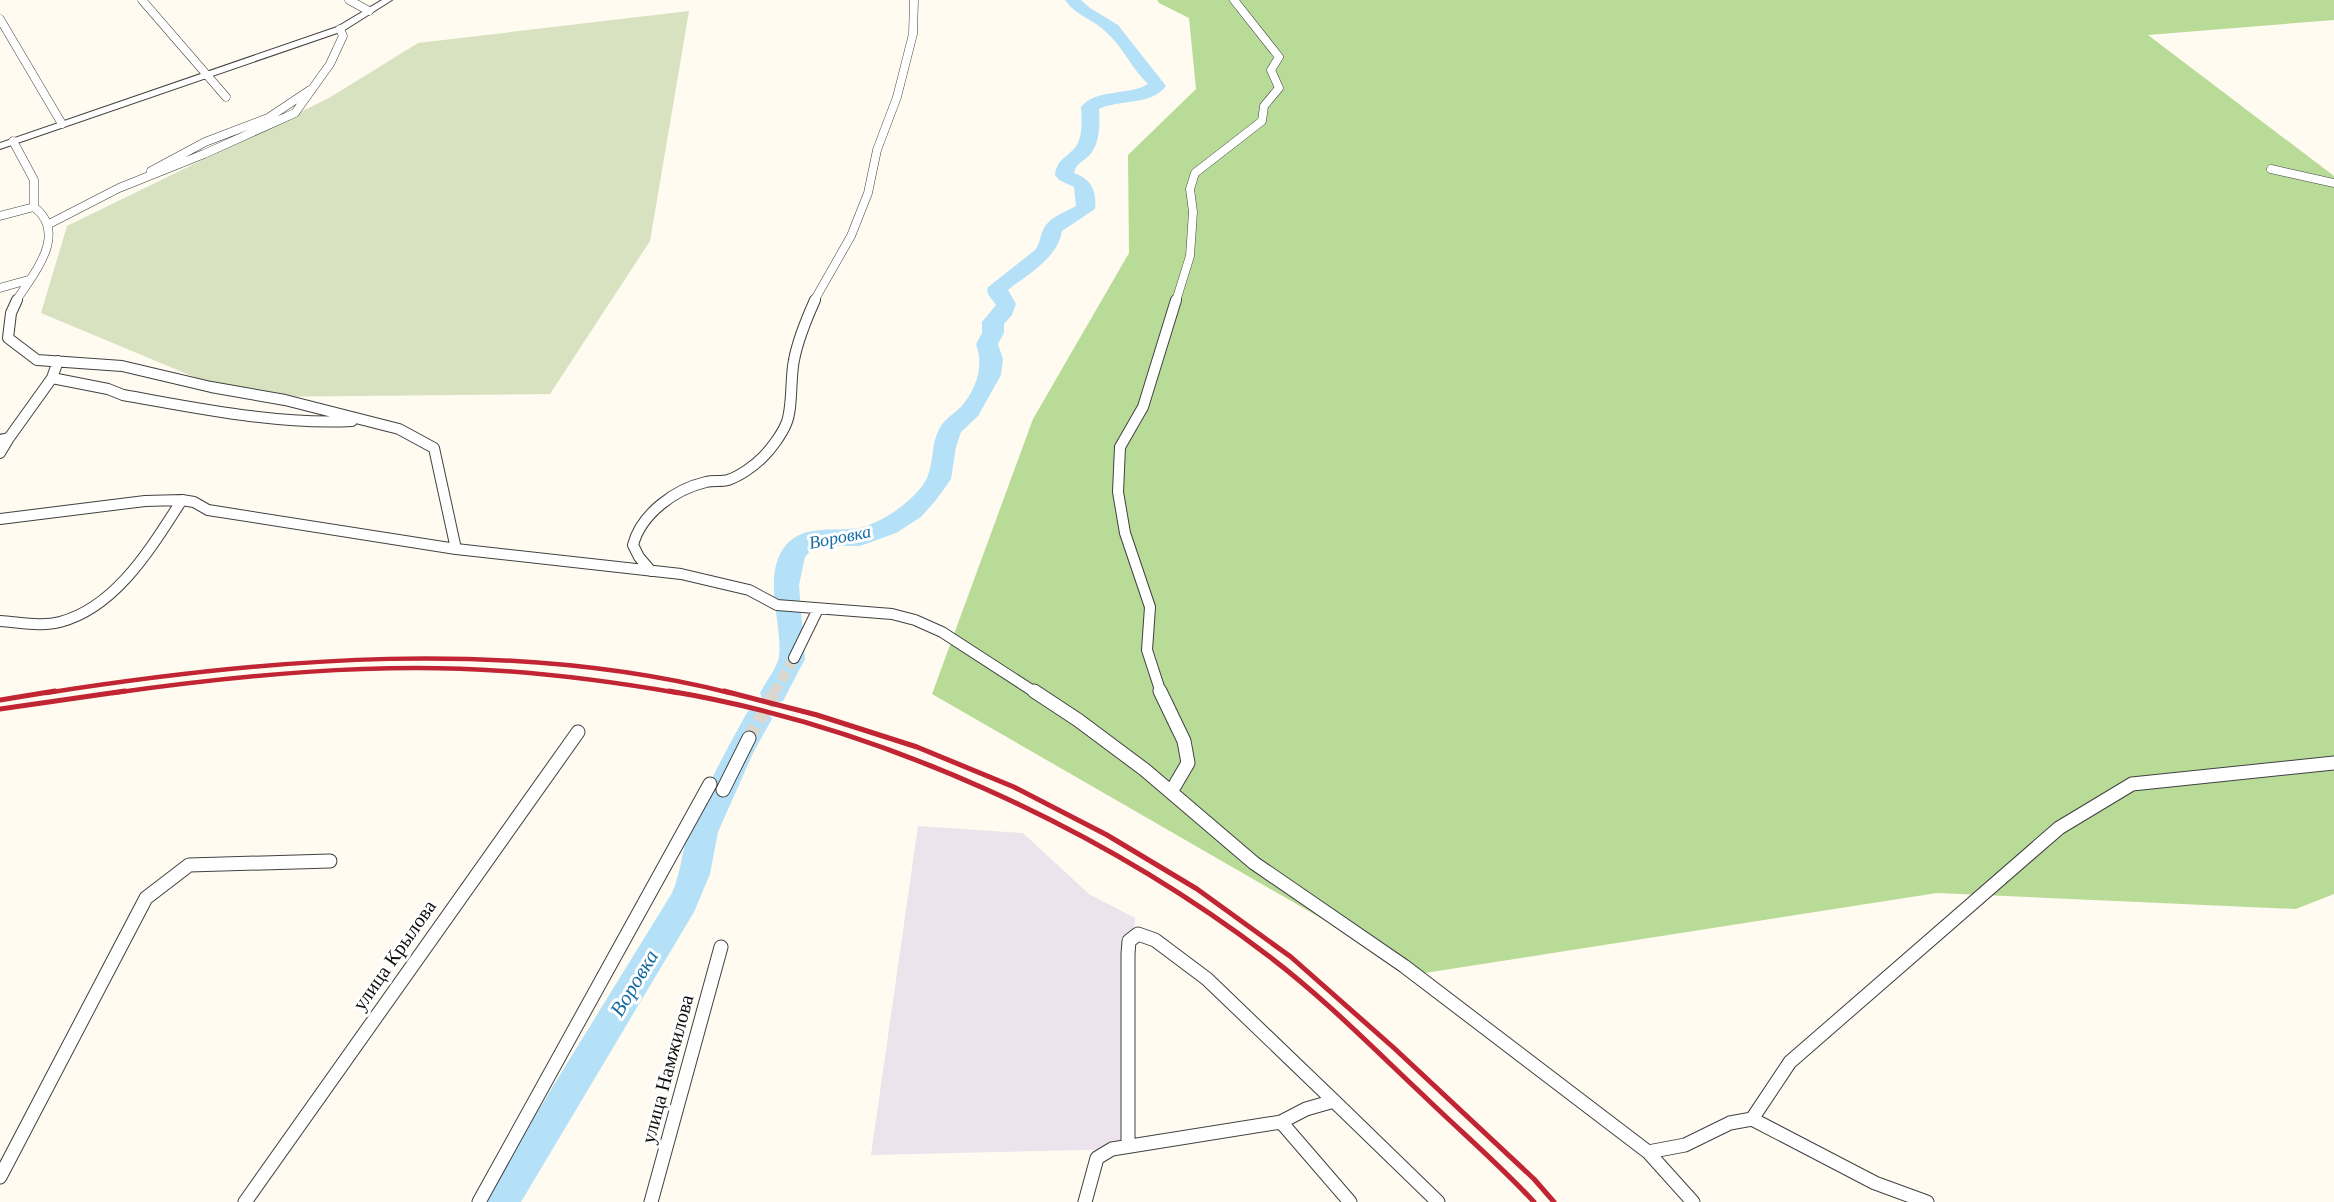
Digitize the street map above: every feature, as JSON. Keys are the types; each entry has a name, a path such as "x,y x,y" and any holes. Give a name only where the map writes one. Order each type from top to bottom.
{"street":[{"path":"142,0 226,98"},
{"path":"349,0 369,11"},
{"path":"0,146 340,29 388,0"},
{"path":"651,571 639,557 633,545 636,533 643,522 660,505 682,492 705,482 728,480 746,471 763,457 787,423 793,363 800,334 815,299 851,236 868,193 877,150 897,98 913,34 914,0"},
{"path":"1171,792 1188,763 1184,741 1156,683 1147,650 1149,607 1125,533 1118,492 1120,447 1147,396 1190,256 1193,212 1190,189 1195,173 1262,121 1264,106 1279,88 1271,70 1279,57 1234,0"},
{"path":"0,19 62,124"},
{"path":"119,188 229,143 295,112 310,95 313,87 330,64 344,36 340,29"},
{"path":"229,143 313,87"},
{"path":"49,224 119,188 183,151 256,123"},
{"path":"13,141 34,180 34,207"},
{"path":"2271,169 2334,183"},
{"path":"34,207 46,217 51,236 11,312 4,339 37,360 122,366 399,429 434,448 442,476 446,512 456,549"},
{"path":"0,216 34,207"},
{"path":"0,288 28,280"},
{"path":"0,453 5,439 51,378 58,361"},
{"path":"51,378 108,389 123,395 224,413 333,422 364,420"},
{"path":"0,621 60,622 98,604 120,584 157,539 182,500"},
{"path":"0,519 145,501 182,500 194,502 208,510 456,549 681,574 749,590 777,605 892,614 915,620 942,633 1078,720 1171,792 1254,863 1413,972 1648,1152 1693,1202"},
{"path":"794,658 818,609"},
{"name":"улица Крылова","path":"245,1202 578,732"},
{"path":"723,790 749,738"},
{"path":"1752,1119 1790,1062 2058,828 2132,784 2334,764"},
{"path":"479,1202 710,784"},
{"path":"0,1177 146,898 189,866 330,861"},
{"path":"1128,1145 1128,954 1129,940 1138,934 1152,937 1193,967 1264,1031 1438,1202"},
{"name":"улица Намжилова","path":"651,1202 721,947"},
{"path":"1085,1202 1096,1158 1112,1149 1281,1122 1306,1109 1334,1101"},
{"path":"1648,1152 1685,1145 1730,1123 1752,1119 1875,1183 1927,1202"},
{"path":"1281,1122 1350,1202"}],"shaded area":[{"path":"918,826 1023,833 1089,894 1135,918 1127,1149 871,1155"}],"green space":[{"path":"1157,0 2334,0 2334,20 2148,35 2334,176 2334,894 2296,909 1937,893 1418,974 932,694 1033,419 1129,253 1128,155 1196,89 1189,18"},
{"path":"689,11 650,241 550,394 242,397 41,313 67,226 329,98 418,43"}],"waterway":[{"name":"Воровка","path":"773,693 792,659 786,585 793,554 804,542 837,537 860,537 887,527 912,511 928,494 939,479 944,447 951,428 970,411 990,375 992,359 987,344 993,333 993,322 1005,310 1006,304 998,294 997,288 1042,254 1050,244 1053,229 1062,221 1085,209 1086,198 1083,186 1078,181 1064,175 1066,164 1084,150 1091,126 1090,107 1107,100 1141,94 1157,86 1140,67 1113,29 1084,12 1073,0"},
{"name":"Воровка","path":"501,1202 683,902 695,874 703,832 743,745 758,719"}],"tunnel":[{"path":"774,693 794,658"},
{"path":"749,738 775,691"}],"railway":[{"path":"46,693 216,670 388,659 475,659 561,664 646,675 730,693"},
{"path":"113,693 259,676 406,668 525,673 678,693"},
{"path":"0,700 55,691"},
{"path":"0,709 125,691"},
{"path":"669,691 748,707 828,729 907,757 985,789 1061,825 1134,866 1204,910 1270,957 1310,990 1534,1202"},
{"path":"724,691 817,715 917,747 1014,787 1107,835 1197,889 1291,957 1394,1048 1534,1179 1554,1202"}]}
